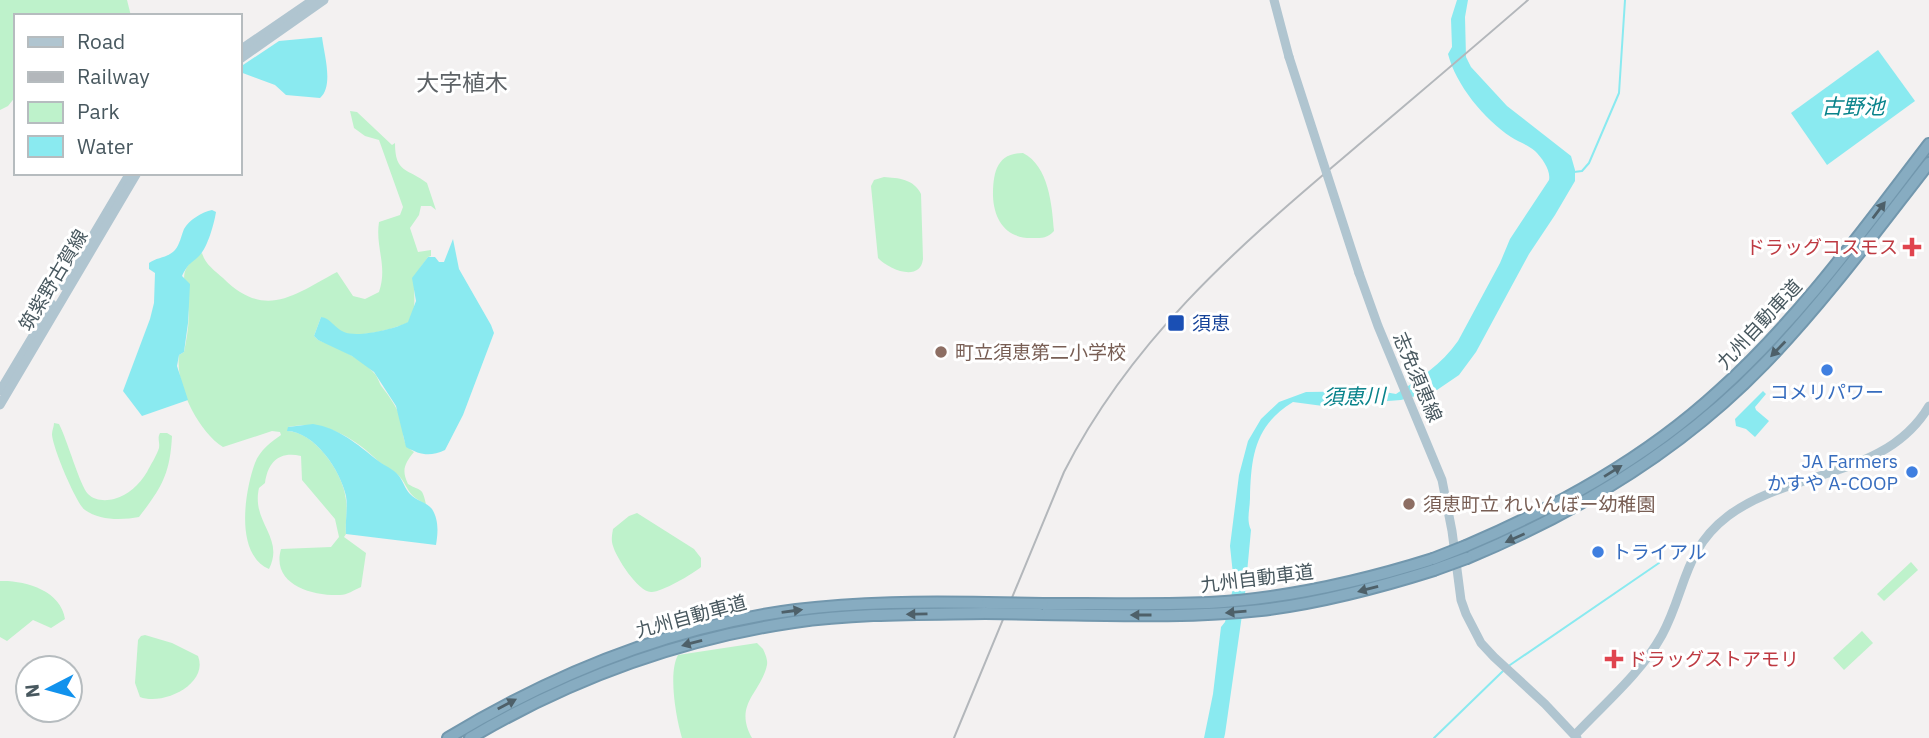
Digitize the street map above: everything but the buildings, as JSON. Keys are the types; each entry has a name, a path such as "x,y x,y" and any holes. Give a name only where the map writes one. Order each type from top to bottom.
{"highway":[{"path":"1900,182 1929,134"},
{"name":"九州自動車道","path":"1466,552 1585,488 1636,457 1718,392 1792,318 1929,144"},
{"name":"九州自動車道","path":"448,738 509,703 619,654 695,630 794,610 916,603 1042,609 1210,608 1354,593 1548,522 1657,456 1719,406 1787,340 1929,163"},
{"path":"1874,233 1929,169"},
{"name":"九州自動車道","path":"470,738 583,680 660,652 710,639 796,622 986,608"}],"main road":[{"path":"242,49 313,0"},
{"path":"242,58 324,0"},
{"name":"志免須恵線","path":"1274,0 1289,57 1359,273 1442,480 1461,600 1473,629 1494,657 1576,736 1653,651 1664,632 1685,573 1699,547 1715,527 1761,495 1875,457 1909,432 1929,406"},
{"name":"筑紫野古賀線","path":"0,391 129,175"},
{"name":"筑紫野古賀線","path":"0,405 136,175"}],"green space":[{"path":"0,0 127,0 130,14 14,14 14,98 0,110"},
{"path":"350,111 357,112 392,145 395,143 400,165 427,183 436,210 431,206 421,206 419,215 410,228 418,252 431,250 431,256 416,276 414,309 409,322 377,332 351,334 341,332 321,317 314,336 356,358 375,375 397,410 405,441 414,452 405,467 406,479 408,484 422,492 426,504 411,493 397,474 346,436 313,426 288,427 288,431 298,433 318,446 334,467 346,500 344,537 366,553 361,587 345,594 329,595 296,586 282,571 279,561 281,549 331,547 339,537 335,519 302,480 301,456 287,455 276,460 269,469 265,483 259,488 259,511 273,548 269,569 258,561 251,550 245,520 246,504 257,458 281,435 280,432 272,431 223,447 205,430 190,406 181,380 179,355 184,352 189,312 184,283 185,271 202,253 205,261 214,270 238,291 252,298 266,301 280,299 307,289 337,272 353,296 365,299 379,292 382,265 379,222 400,215 403,207 379,140 365,136 354,128"},
{"path":"1023,153 1039,167 1048,188 1054,231 1045,237 1024,238 1009,232 996,213 993,188 998,166 1007,157"},
{"path":"884,177 910,182 921,194 923,259 916,271 903,272 878,258 871,186 874,180"},
{"path":"54,423 59,424 88,494 101,500 114,499 133,489 144,477 157,454 160,433 172,436 163,480 139,517 104,518 85,510 71,486 56,450 52,434"},
{"path":"637,513 694,549 701,558 701,567 655,592 640,586 623,565 612,544 613,529"},
{"path":"1911,562 1918,570 1884,601 1877,594"},
{"path":"0,581 20,582 49,594 57,601 65,619 51,628 33,620 7,641 0,637"},
{"path":"1862,631 1873,643 1844,670 1833,658"},
{"path":"145,635 172,643 198,656 200,666 191,684 160,698 140,697 135,683 138,640"},
{"path":"757,643 763,649 767,663 745,716 752,738 682,738 673,684 678,655"}],"water":[{"name":"須恵川","path":"1457,0 1468,0 1465,17 1466,57 1471,67 1507,106 1571,156 1575,181 1529,254 1476,352 1459,375 1437,390 1401,400 1323,406 1293,402 1280,411 1263,431 1252,469 1248,518 1251,530 1245,594 1225,734 1224,738 1204,738 1213,694 1221,627 1225,622 1234,584 1230,546 1239,475 1248,441 1261,419 1279,402 1306,392 1379,391 1396,394 1430,370 1458,341 1510,239 1549,180 1547,168 1538,154 1491,121 1457,78 1448,54 1452,47 1451,19"},
{"path":"322,37 327,78 324,93 320,98 286,95 275,85 242,73 242,66 279,41"},
{"name":"古野池","path":"1878,50 1915,101 1827,165 1791,113"},
{"path":"212,210 216,212 206,246 182,276 190,284 188,323 184,352 179,355 177,366 188,400 142,416 123,391 154,303 155,273 149,269 149,263 172,253 189,223"},
{"path":"453,239 459,269 494,333 463,415 445,450 425,454 406,447 396,406 374,372 352,356 314,336 321,317 350,334 376,332 408,322 416,301 412,278 428,257 444,262"},
{"path":"1763,391 1766,394 1755,407 1769,421 1755,437 1746,429 1736,426 1735,419"},
{"path":"313,424 331,429 347,438 397,474 410,494 432,509 437,522 436,545 346,534 346,496 332,464 307,438 287,431 288,427"}],"waterway":[{"path":"1574,172 1582,171 1589,163 1619,93 1625,0"},
{"path":"1510,665 1659,563"},
{"path":"1434,738 1503,671"}],"railway":[{"path":"954,738 1064,472 1090,425 1120,381 1187,301 1262,228 1528,0"}],"place":[{"name":"ドラッグコスモス","path":"1912,247"},
{"name":"須恵","path":"1176,323"},
{"name":"町立須恵第二小学校","path":"941,352"},
{"name":"コメリパワー","path":"1827,370"},
{"name":"JA Farmers かすや A-COOP","path":"1912,472"},
{"name":"須恵町立 れいんぼー幼稚園","path":"1409,504"},
{"name":"トライアル","path":"1598,552"},
{"name":"ドラッグストアモリ","path":"1614,659"}],"district":[{"name":"大字植木","path":"462,83"}]}
